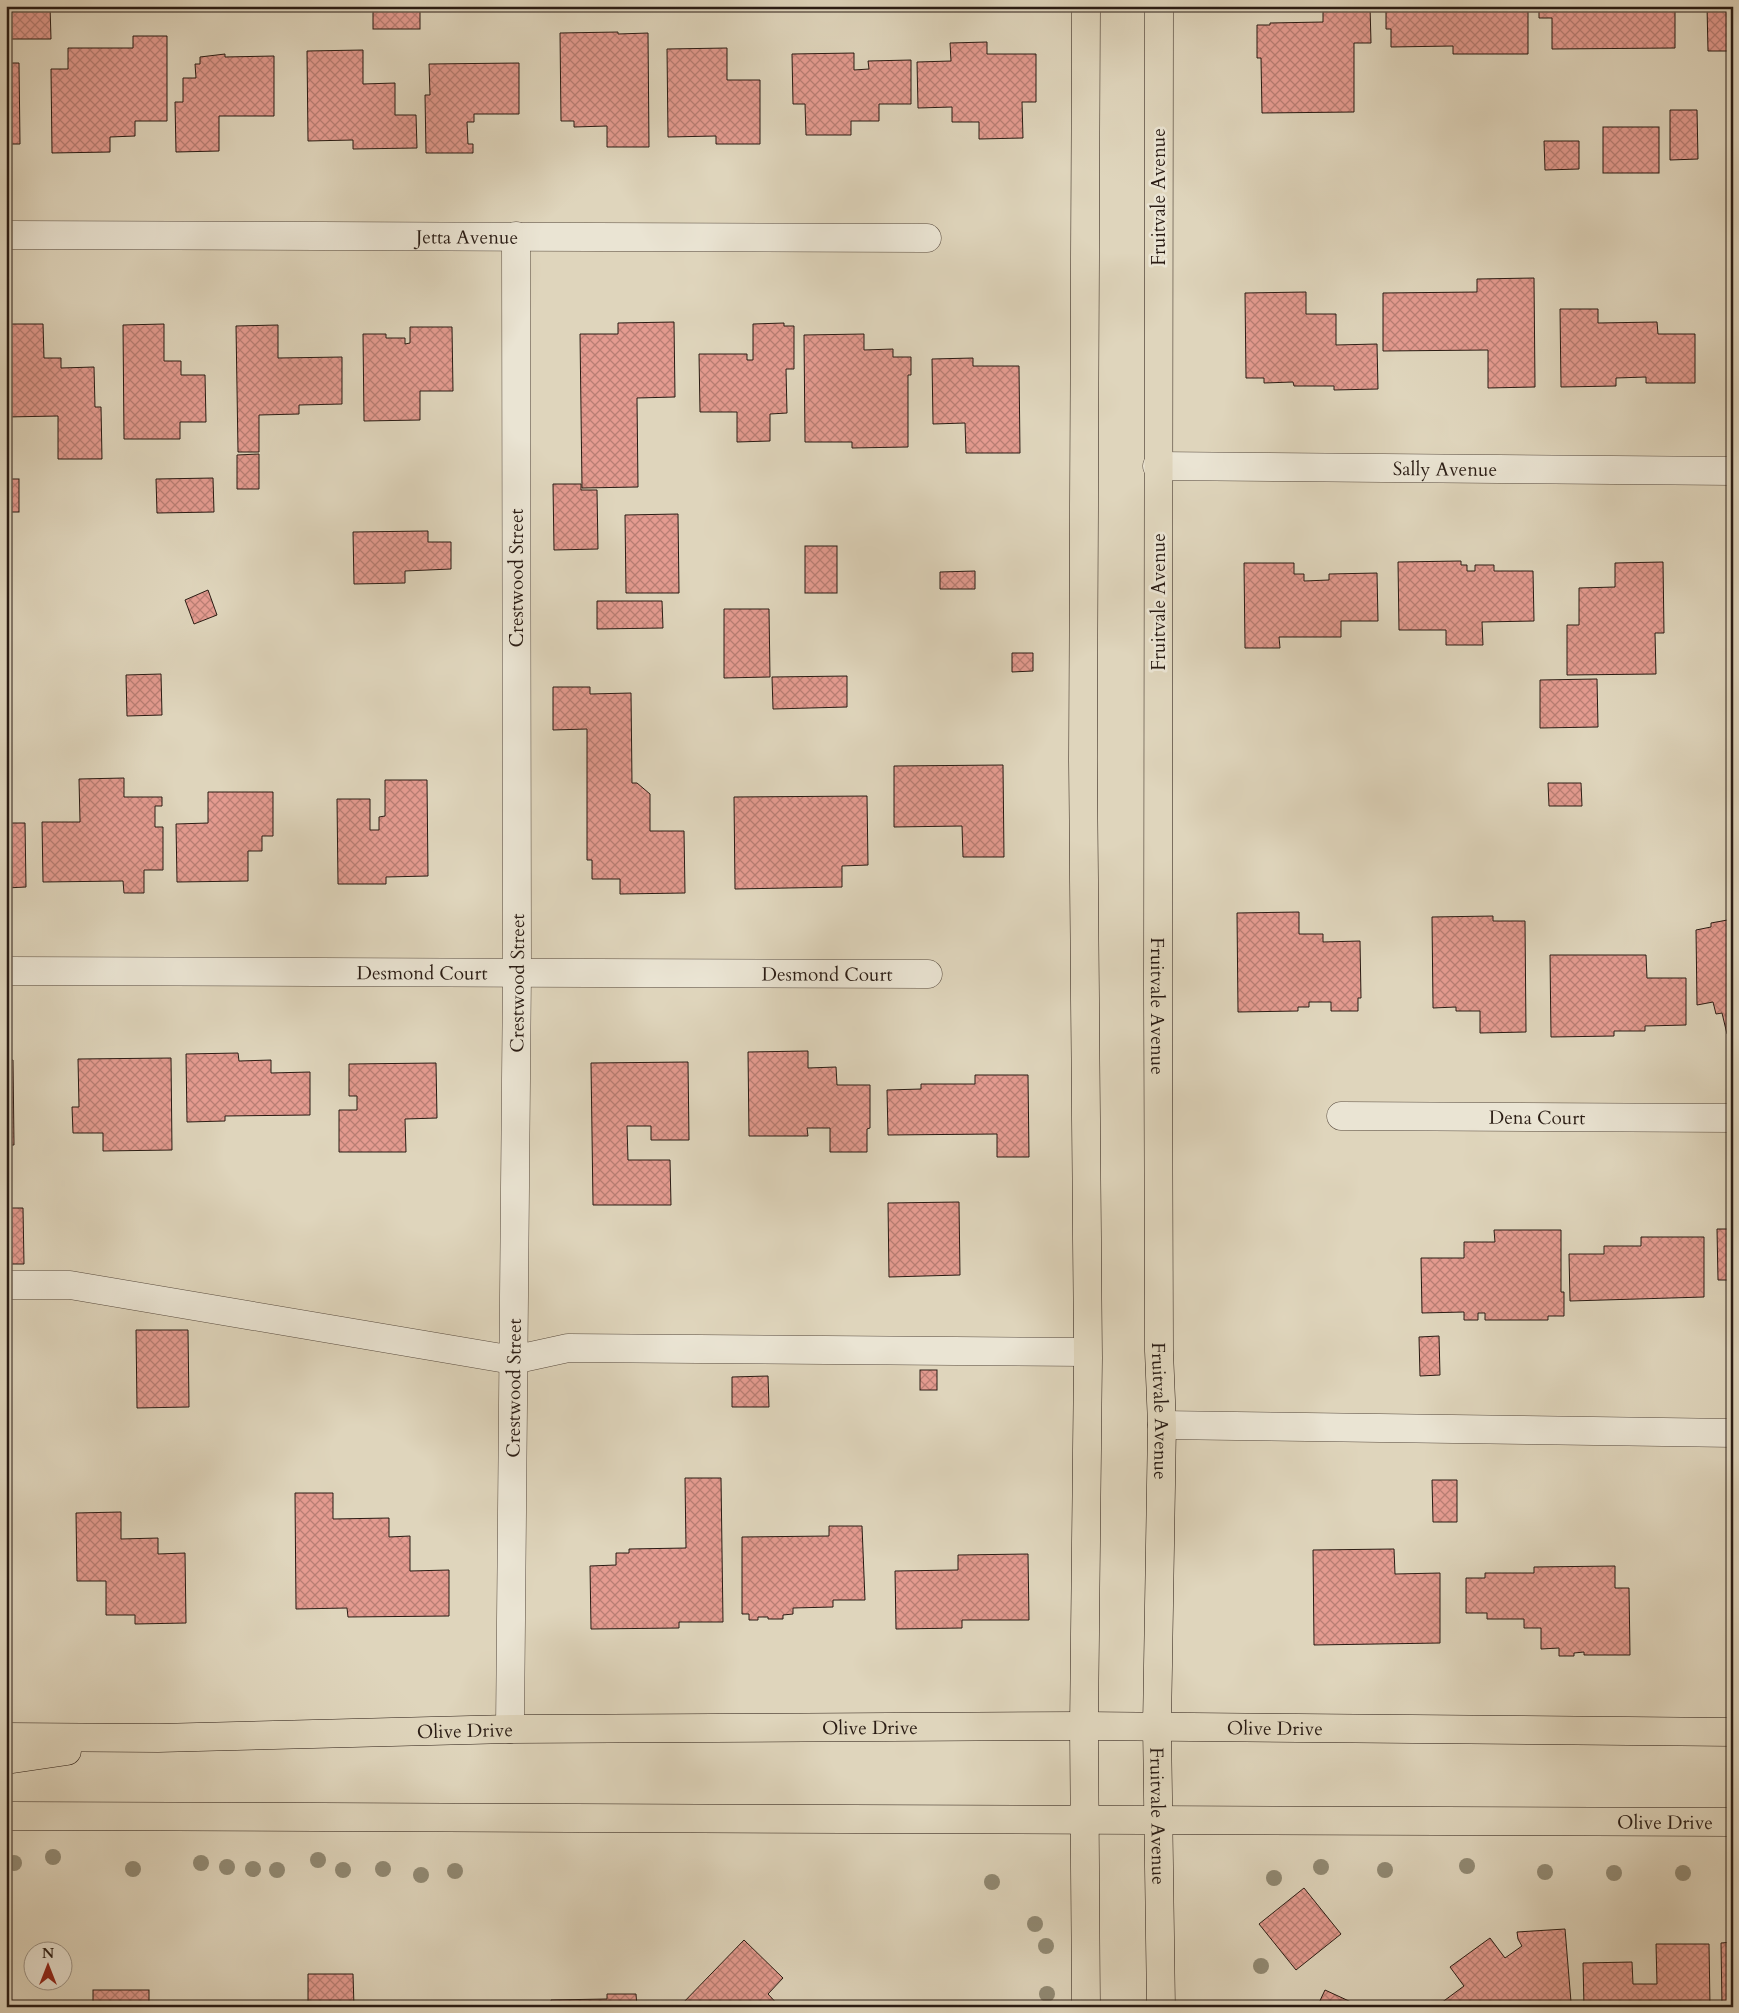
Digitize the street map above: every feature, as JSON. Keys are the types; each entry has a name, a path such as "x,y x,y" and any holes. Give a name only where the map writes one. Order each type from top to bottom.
{"main road":[{"path":"1086,6 1083,760 1087,1352 1084,1726 1086,2007"},
{"name":"Fruitvale Avenue","path":"1159,6 1157,466 1159,1341 1162,1425 1157,1726 1161,2007"},
{"name":"Olive Drive","path":"6,1737 158,1738 510,1729 1084,1726 1733,1732"},
{"path":"6,1760 158,1738"},
{"name":"Olive Drive","path":"6,1816 1733,1822"}],"street":[{"name":"Jetta Avenue","path":"6,235 927,238"},
{"name":"Crestwood Street","path":"510,1729 517,972 516,236"},
{"name":"Sally Avenue","path":"1157,466 1733,472"},
{"name":"Desmond Court","path":"6,971 928,974"},
{"name":"Dena Court","path":"1341,1116 1733,1118"},
{"path":"6,1285 70,1285 513,1360 568,1348 1087,1352"},
{"path":"1162,1425 1733,1432"}],"building":[{"path":"6,6 50,6 51,39 6,39"},
{"path":"373,6 420,6 420,29 373,29"},
{"path":"1323,6 1370,6 1371,43 1354,43 1354,112 1262,113 1261,58 1257,58 1257,25 1323,22"},
{"path":"1386,6 1528,6 1528,54 1453,54 1453,46 1391,47 1391,29 1386,29"},
{"path":"1539,6 1675,6 1675,48 1552,49 1552,18 1539,18"},
{"path":"1707,6 1733,6 1733,51 1708,51"},
{"path":"618,32 618,34 648,33 649,147 607,147 607,126 574,127 574,121 561,121 560,33"},
{"path":"133,36 167,36 167,121 135,121 135,136 110,137 110,152 52,153 51,69 68,69 68,48 133,48"},
{"path":"987,42 987,54 1036,54 1036,102 1022,102 1023,138 979,139 979,122 952,122 952,107 918,108 917,62 951,61 950,43"},
{"path":"727,48 727,80 760,80 760,144 716,144 716,136 668,137 667,49"},
{"path":"363,50 363,84 395,83 395,115 416,115 417,148 353,149 353,140 308,141 307,51"},
{"path":"854,53 854,70 869,69 868,61 911,60 911,104 879,104 879,121 851,121 851,135 806,135 805,104 793,104 792,54"},
{"path":"225,54 225,57 274,56 274,116 219,116 219,151 176,152 175,102 183,102 183,78 196,78 195,64 200,64 200,57"},
{"path":"6,63 19,63 20,144 6,144"},
{"path":"519,63 519,114 474,114 474,122 467,122 468,144 473,144 473,153 426,153 425,95 430,95 429,64"},
{"path":"1670,110 1697,110 1698,159 1670,160"},
{"path":"1603,127 1659,127 1659,173 1603,173"},
{"path":"1544,141 1579,141 1579,169 1545,170"},
{"path":"1534,278 1535,387 1488,388 1488,350 1383,351 1383,293 1477,292 1477,279"},
{"path":"1306,292 1306,314 1336,314 1336,345 1377,344 1378,389 1334,390 1334,386 1294,386 1293,382 1264,383 1264,378 1246,378 1245,293"},
{"path":"1560,309 1598,309 1598,323 1657,322 1658,334 1695,334 1695,383 1646,383 1646,377 1616,378 1616,386 1561,387"},
{"path":"674,322 675,397 637,398 638,487 582,488 580,334 618,334 618,323"},
{"path":"1732,322 1733,322 1733,390"},
{"path":"784,323 784,326 794,326 794,369 786,369 787,413 770,414 770,441 737,442 737,412 700,412 699,354 747,354 747,360 753,360 753,324"},
{"path":"6,324 43,324 44,358 61,358 61,368 94,367 95,407 101,407 102,459 58,459 58,416 6,417"},
{"path":"164,324 164,361 181,361 181,375 205,375 206,422 180,422 180,439 124,439 123,325"},
{"path":"278,325 278,358 342,357 342,404 299,405 299,414 259,415 259,452 238,452 236,326"},
{"path":"410,327 452,327 453,391 420,391 420,420 364,421 363,334 386,334 386,338 405,338 405,344 410,343"},
{"path":"864,334 864,350 893,349 893,357 911,357 911,375 908,375 908,447 852,448 852,442 805,442 804,335"},
{"path":"973,358 973,366 1019,366 1020,453 966,453 965,423 933,424 932,359"},
{"path":"259,454 259,489 237,489 237,455"},
{"path":"213,478 214,512 157,513 156,479"},
{"path":"6,479 19,479 19,512 6,512"},
{"path":"553,484 581,484 581,490 597,490 598,549 554,550"},
{"path":"678,514 679,593 626,593 625,515"},
{"path":"428,531 428,542 451,542 451,569 405,571 405,583 354,584 353,532"},
{"path":"805,546 837,546 837,593 805,593"},
{"path":"1461,561 1461,565 1467,565 1467,571 1475,571 1475,565 1494,565 1494,571 1533,571 1534,621 1482,622 1483,645 1446,645 1446,630 1399,630 1398,562"},
{"path":"1663,562 1664,633 1655,633 1656,674 1567,675 1567,625 1579,625 1579,588 1615,587 1615,563"},
{"path":"1244,563 1294,563 1294,574 1304,574 1304,581 1329,580 1329,574 1377,573 1378,621 1341,621 1341,637 1279,637 1280,648 1245,648"},
{"path":"1730,563 1733,563 1733,626 1731,626"},
{"path":"975,571 975,589 940,589 940,572"},
{"path":"208,590 217,615 194,624 185,600"},
{"path":"597,601 662,601 663,628 597,629"},
{"path":"724,609 769,609 770,677 724,678"},
{"path":"1012,653 1033,653 1033,671 1012,672"},
{"path":"161,674 162,715 127,716 126,675"},
{"path":"847,676 847,707 773,709 772,677"},
{"path":"1597,679 1598,727 1540,728 1540,680"},
{"path":"553,687 590,687 590,694 631,693 632,783 637,783 650,794 650,831 684,831 685,893 620,894 620,879 592,879 592,860 587,860 587,729 553,730"},
{"path":"1003,765 1004,857 963,857 962,826 894,827 894,766"},
{"path":"124,778 124,797 162,797 162,806 155,806 155,827 163,827 163,870 144,870 144,893 124,893 123,881 43,882 42,822 80,822 79,779"},
{"path":"385,780 427,780 428,876 386,877 386,884 338,884 337,799 370,799 370,830 379,830 379,817 385,816"},
{"path":"1548,783 1581,783 1582,806 1549,806"},
{"path":"208,792 273,792 273,836 262,836 262,851 248,851 248,881 177,882 176,824 208,823"},
{"path":"867,796 868,865 842,866 842,887 735,889 734,797"},
{"path":"6,823 25,823 26,887 6,888"},
{"path":"1299,912 1299,934 1323,934 1323,942 1360,941 1361,998 1358,998 1358,1011 1331,1011 1331,1002 1309,1002 1309,1007 1298,1007 1298,1011 1238,1012 1237,913"},
{"path":"1493,916 1493,921 1525,921 1526,1032 1480,1033 1480,1011 1456,1011 1456,1007 1433,1008 1432,917"},
{"path":"1733,919 1733,1032 1727,1034 1722,1013 1716,1014 1713,1002 1697,1005 1696,930 1711,927 1711,923"},
{"path":"1550,955 1646,955 1647,978 1686,978 1686,1025 1645,1026 1645,1031 1614,1031 1614,1036 1551,1037"},
{"path":"808,1051 808,1068 836,1067 837,1085 870,1085 870,1128 867,1129 867,1152 830,1152 830,1128 807,1128 808,1136 749,1136 748,1052"},
{"path":"238,1053 239,1061 271,1060 271,1073 310,1072 310,1115 225,1116 225,1121 187,1122 186,1054"},
{"path":"171,1058 172,1150 103,1151 103,1133 73,1133 72,1107 79,1107 78,1059"},
{"path":"6,1060 13,1060 14,1145 6,1145"},
{"path":"688,1062 689,1140 651,1140 651,1126 627,1126 628,1160 670,1160 671,1205 593,1205 591,1063"},
{"path":"436,1063 437,1118 405,1119 406,1152 339,1152 339,1110 357,1110 357,1096 349,1096 349,1064"},
{"path":"975,1075 1028,1075 1029,1157 997,1157 997,1134 888,1135 887,1090 921,1089 921,1084 975,1084"},
{"path":"959,1202 960,1275 889,1277 888,1203"},
{"path":"6,1208 23,1208 24,1264 6,1264"},
{"path":"1717,1229 1733,1229 1733,1280 1718,1280"},
{"path":"1494,1230 1561,1230 1561,1292 1564,1292 1564,1316 1548,1316 1548,1320 1485,1320 1485,1313 1478,1313 1478,1320 1464,1320 1464,1312 1422,1313 1421,1258 1464,1258 1464,1242 1495,1242"},
{"path":"1641,1237 1704,1237 1704,1297 1570,1301 1569,1254 1604,1254 1604,1246 1641,1246"},
{"path":"136,1330 188,1330 189,1407 137,1408"},
{"path":"1439,1336 1440,1375 1420,1376 1419,1337"},
{"path":"920,1370 937,1370 937,1390 920,1390"},
{"path":"768,1376 769,1407 732,1407 732,1377"},
{"path":"685,1478 721,1478 723,1622 679,1622 679,1628 591,1629 590,1566 616,1565 616,1553 629,1553 629,1549 686,1548"},
{"path":"1432,1480 1457,1480 1457,1522 1433,1522"},
{"path":"295,1493 333,1493 333,1519 389,1518 389,1537 410,1536 410,1571 449,1570 449,1616 348,1617 347,1608 296,1609"},
{"path":"121,1512 121,1539 158,1538 158,1554 185,1553 186,1623 135,1624 135,1615 106,1615 106,1581 77,1581 76,1513"},
{"path":"829,1526 862,1526 865,1600 833,1600 833,1607 793,1608 793,1614 783,1615 783,1619 758,1617 758,1620 749,1620 749,1614 742,1614 742,1537 829,1536"},
{"path":"1394,1549 1395,1574 1440,1573 1440,1643 1314,1645 1313,1550"},
{"path":"1028,1554 1029,1620 962,1620 962,1628 896,1629 895,1571 958,1570 958,1555"},
{"path":"1615,1566 1615,1588 1629,1588 1630,1655 1584,1655 1584,1652 1574,1653 1574,1656 1559,1656 1559,1648 1541,1649 1541,1628 1524,1628 1524,1619 1487,1619 1487,1613 1466,1613 1466,1578 1485,1578 1485,1573 1534,1573 1534,1567"},
{"path":"1731,1595 1733,1595 1733,1659 1732,1659"},
{"path":"1304,1888 1341,1934 1296,1970 1259,1924"},
{"path":"1565,1929 1571,2002 1562,2002 1563,2007 1437,2006 1464,1986 1450,1967 1490,1938 1505,1958 1522,1946 1517,1932"},
{"path":"744,1940 783,1978 768,1994 780,2007 679,2007"},
{"path":"1733,1942 1733,2007 1722,2007 1721,1943"},
{"path":"1656,1944 1709,1944 1710,2007 1584,2007 1583,1963 1632,1962 1633,1984 1657,1984"},
{"path":"308,1974 353,1974 354,2007 308,2007"},
{"path":"93,1990 149,1990 149,2007 93,2007"},
{"path":"1325,1990 1362,2007 1317,2007"},
{"path":"607,1994 636,1994 637,2007 551,2007 551,2000 607,1999"}]}
